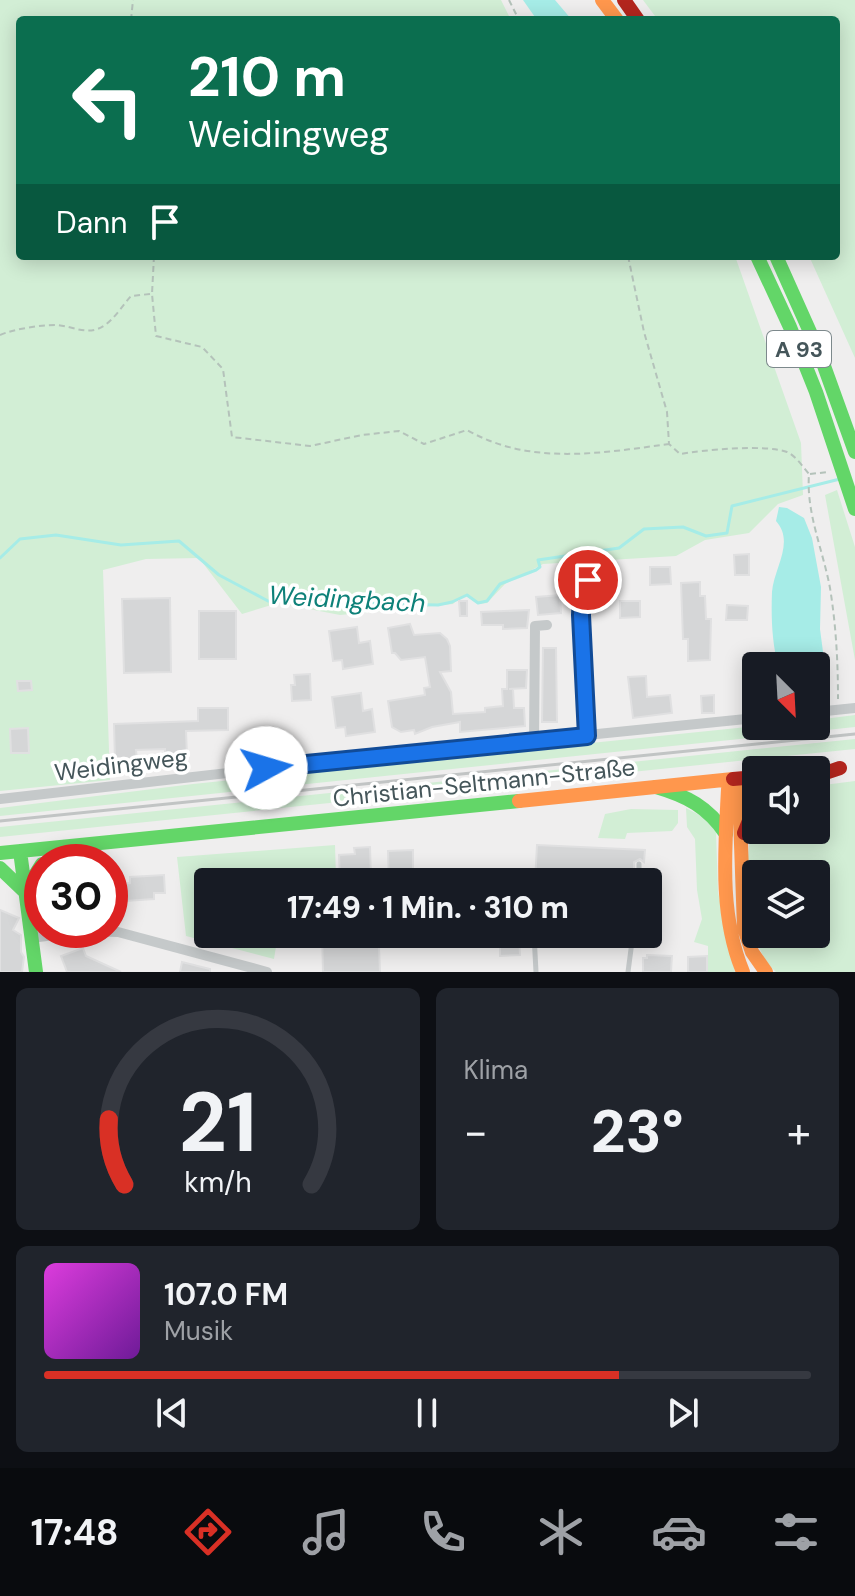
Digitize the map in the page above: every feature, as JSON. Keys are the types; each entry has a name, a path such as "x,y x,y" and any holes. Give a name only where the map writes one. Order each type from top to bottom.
{"main road":[{"name":"A 93","path":"759,260 790,327 854,503"},
{"name":"A 93","path":"778,260 819,352 853,446"},
{"name":"Christian-Seltmann-Straße","path":"92,844 742,778"},
{"path":"733,779 728,791 726,834 727,921 743,972"},
{"path":"733,779 739,788 744,928 752,952 766,972"},
{"path":"656,787 700,803 726,834"},
{"path":"20,851 24,884"},
{"name":"Christian-Seltmann-Straße","path":"0,853 24,851"},
{"path":"0,868 24,891"},
{"path":"32,948 36,972"}],"street":[{"path":"587,736 581,615 582,597 588,580"},
{"path":"534,741 535,626 547,625"},
{"path":"830,711 855,708"},
{"name":"Weidingweg","path":"0,799 742,719"},
{"path":"128,935 267,972"}],"lane":[{"path":"535,948 536,972"},
{"path":"628,972 631,948"}],"path":[{"path":"154,260 152,294 156,336 202,347 223,369 232,437 310,446 399,431 424,444 467,430 491,444 515,450 589,454 669,444"},
{"path":"629,260 644,332 667,412 669,444 680,454 771,449 789,453 809,474 807,496 830,588 838,663 838,710"},
{"path":"0,335 12,330 58,325 86,332 105,325 131,296 152,294"}],"green space":[{"path":"0,0 501,0 509,16 16,16 16,260 736,260 801,443 803,495 778,504 749,533 705,540 676,556 543,564 505,584 487,603 478,604 466,596 453,604 340,615 278,603 242,614 199,558 146,559 103,570 110,780 0,791"},
{"path":"643,0 855,0 855,358 811,260 840,260 840,16 655,16"},
{"path":"837,490 855,547 855,660 825,495"},
{"path":"855,715 855,727 830,730 830,718"},
{"path":"742,728 742,739 0,816 0,808 193,784"},
{"path":"855,739 855,749 787,756 742,756 742,761 0,837 0,827"},
{"path":"855,781 855,972 776,972 760,948 830,948 830,860 748,860 750,844 830,844 830,784"},
{"path":"686,808 705,818 716,832 718,892 735,972 708,972 708,946 694,942 702,919 697,890 695,839 687,827"},
{"path":"631,809 678,810 678,823 672,831 627,833 625,839 598,838 605,814"},
{"path":"335,845 336,868 194,868 194,938 186,936 177,857"},
{"path":"232,948 276,948 274,959"}],"water":[{"path":"523,0 555,0 569,16 534,16"},
{"path":"779,507 787,508 804,518 812,538 821,587 823,652 776,652 772,592 784,546 784,538 776,521"}],"building":[{"path":"749,554 749,575 735,575 734,555"},
{"path":"650,567 670,567 671,584 650,585"},
{"path":"700,582 700,596 705,596 706,619 711,619 710,660 688,661 688,639 683,639 681,583"},
{"path":"560,595 561,613 538,615 536,597"},
{"path":"170,598 171,672 124,673 122,599"},
{"path":"459,601 467,601 467,616 460,616"},
{"path":"620,601 640,601 640,617 620,618"},
{"path":"727,605 748,606 747,620 726,620"},
{"path":"529,610 527,628 503,629 503,625 482,625 481,612"},
{"path":"199,611 236,611 236,659 199,659"},
{"path":"410,624 414,635 440,633 447,639 451,671 440,672 451,692 453,714 485,712 485,708 503,706 502,689 507,689 507,670 527,670 526,688 509,689 513,689 514,708 524,708 525,726 460,732 460,722 415,734 414,730 401,732 392,727 388,701 425,695 424,688 430,687 425,657 401,660 392,653 388,628"},
{"path":"357,627 359,643 370,641 373,664 343,669 342,660 333,661 329,631"},
{"path":"543,648 556,648 557,722 542,722"},
{"path":"310,674 311,700 292,701 294,675"},
{"path":"646,676 647,697 670,695 672,713 633,718 628,677"},
{"path":"17,681 31,681 32,690 18,691"},
{"path":"361,693 363,711 372,709 375,732 346,736 345,727 336,728 332,697"},
{"path":"714,695 714,713 702,713 701,696"},
{"path":"198,708 228,708 228,730 186,731 187,756 165,757 165,749 136,750 137,760 115,761 114,724 198,721"},
{"path":"28,728 29,753 11,753 10,729"},
{"path":"537,845 645,850 644,862 640,859 634,862 634,868 536,868"},
{"path":"370,847 371,868 340,868 339,855 355,854 354,848"},
{"path":"413,850 413,868 389,868 388,851"},
{"path":"164,875 165,893 154,893 154,899 128,901 130,877"},
{"path":"0,910 19,918 13,930 21,935 24,957 22,972 0,972"},
{"path":"83,948 86,956 121,972 67,972 61,956"},
{"path":"322,948 379,948 380,972 323,972"},
{"path":"500,948 520,948 520,955 500,956"},
{"path":"647,955 672,956 671,972 643,972 643,958"},
{"path":"707,956 707,972 688,972 688,957"},
{"path":"182,962 210,969 210,972 180,972"}],"waterway":[{"name":"Weidingbach","path":"0,558 20,539 56,535 121,545 179,541 219,575 268,601 438,605 467,595 478,603 487,601 500,584 536,570 540,567 538,560 619,548 644,529 683,527 706,536 727,533 732,506 840,479"}],"railway":[{"path":"0,821 855,734"}],"traffic: fast":[{"path":"759,260 816,392 855,509"},
{"path":"778,260 819,352 855,452"},
{"path":"656,787 696,804 726,834"},
{"path":"0,853 519,801"},
{"path":"20,851 36,972"},
{"path":"0,868 24,891"}],"traffic: slow":[{"path":"602,0 614,16"},
{"path":"519,801 733,779"},
{"path":"733,779 739,788 744,928 752,952 766,972"},
{"path":"728,789 725,882 730,928 743,972"}],"traffic: jam":[{"path":"624,0 635,16"},
{"path":"830,771 840,768"},
{"path":"733,779 742,778"}],"route":[{"path":"266,768 587,736 581,615 582,597 588,580"}]}
